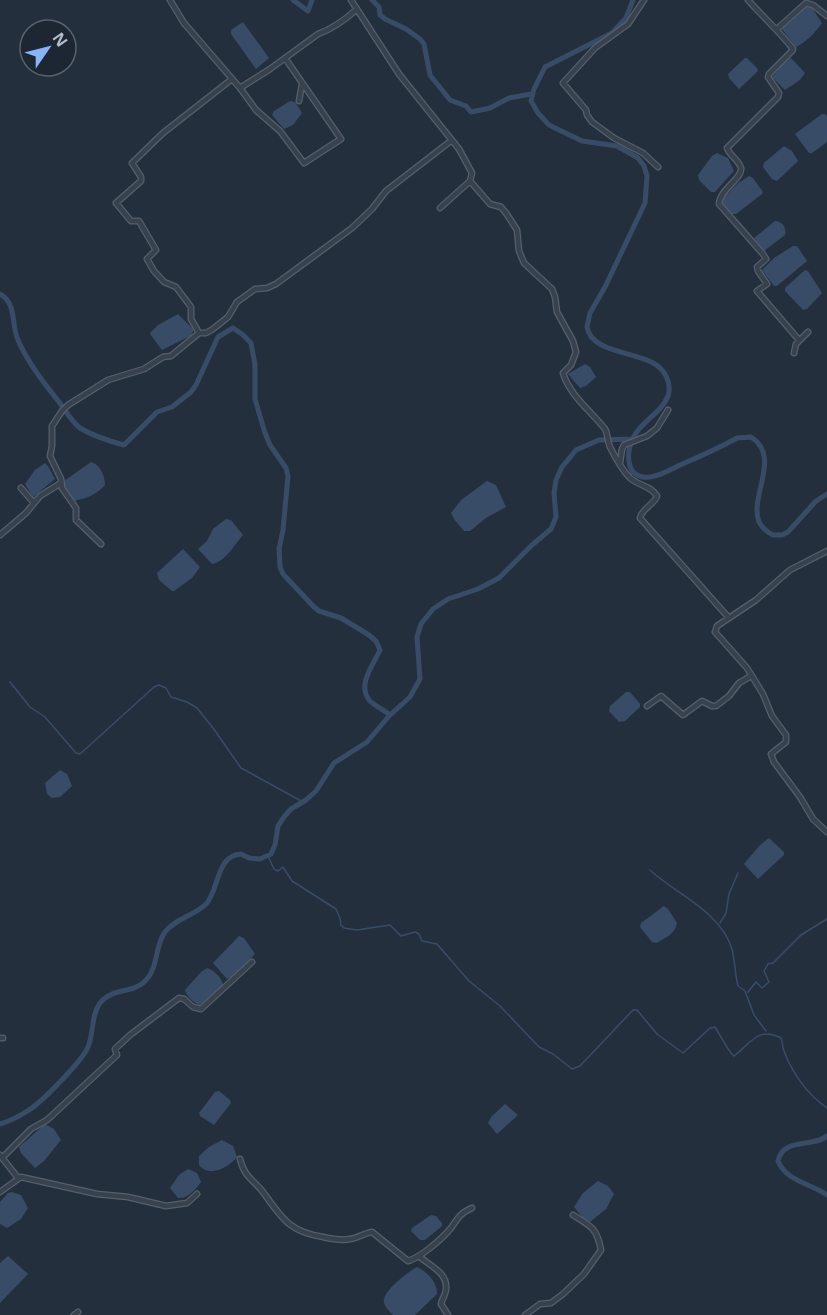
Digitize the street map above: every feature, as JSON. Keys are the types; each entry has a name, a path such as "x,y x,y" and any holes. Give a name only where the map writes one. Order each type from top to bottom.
{"street":[{"path":"170,0 184,23 256,110 280,131 304,163 341,139 317,101 302,84 285,58"},
{"path":"351,0 399,74 459,149 472,173 470,181 440,208"},
{"path":"644,0 628,24 595,48 563,83 592,122 614,138 643,153 658,167"},
{"path":"748,0 793,48 768,77 779,93 778,97 727,148 729,154 741,168 740,174 719,199 719,204 766,259 757,267 767,284 757,291 799,340"},
{"path":"777,29 807,1 827,16"},
{"path":"240,88 357,9"},
{"path":"200,333 191,319 191,307 186,300 176,287 164,282 147,259 156,250 139,221 131,221 116,203 141,181 132,163 163,133 232,79"},
{"path":"299,101 302,84"},
{"path":"100,544 76,520 76,508 62,488 50,456 52,426 62,411 108,380 144,369 163,357 171,356 200,333 213,329 228,317 237,302 255,289 276,285 352,228 372,209 386,191 452,140"},
{"path":"470,181 490,204 503,209 511,219 517,230 519,251 524,263 552,289 557,312 576,352 571,365 563,373 564,376 578,398 607,434 608,442 630,478 650,488 657,496 656,500 641,512 640,518 729,618"},
{"path":"794,353 794,347 808,332"},
{"path":"620,463 622,449 628,443 647,436 657,428 668,410"},
{"path":"0,535 40,496 61,483"},
{"path":"21,488 34,503"},
{"path":"827,551 789,570 756,600 717,626 715,632 734,652 751,676 763,694 772,716 786,735 787,741 771,756 813,819 827,832"},
{"path":"647,706 661,696 683,716 702,701 716,706 740,683 751,676"},
{"path":"197,1194 187,1203 166,1206 128,1197 98,1194 18,1178 1,1156 31,1129 47,1120 117,1055 115,1049 130,1035 179,998 184,999 197,1010 201,1010 252,962"},
{"path":"240,1159 247,1177 296,1230 304,1234 335,1239 350,1239 372,1232 405,1260 412,1260 419,1256 449,1230 462,1213 472,1208"},
{"path":"0,1192 18,1178"},
{"path":"525,1315 540,1304 551,1304 563,1294 584,1274 601,1250 593,1227 573,1215"},
{"path":"419,1256 434,1265 442,1277 447,1289 441,1304 448,1315"}],"water":[{"path":"807,6 812,8 822,23 810,37 796,47 782,29"},
{"path":"243,22 269,58 256,69 231,34 231,30"},
{"path":"745,58 758,71 739,89 728,74"},
{"path":"791,58 805,73 800,80 785,90 772,77"},
{"path":"290,101 295,102 302,113 293,125 284,129 272,115 274,111"},
{"path":"822,114 827,116 827,142 809,153 795,134"},
{"path":"784,146 792,151 798,161 777,181 772,179 763,167 764,163"},
{"path":"717,153 728,158 734,171 715,192 711,192 699,180 698,175 712,156"},
{"path":"749,176 763,192 736,214 732,214 723,205 723,199 737,184"},
{"path":"775,221 783,225 785,235 764,251 754,238"},
{"path":"793,246 797,246 807,261 777,286 774,286 762,270 774,258"},
{"path":"805,270 808,271 822,293 807,309 803,310 785,291 785,288"},
{"path":"178,314 193,329 193,332 190,336 162,350 150,334 158,325"},
{"path":"585,364 590,367 596,377 580,388 568,374"},
{"path":"91,462 101,471 105,485 91,496 74,501 63,486 64,481"},
{"path":"45,463 55,479 33,497 25,484 35,470"},
{"path":"487,481 496,485 506,507 486,518 470,531 464,531 451,513 461,500"},
{"path":"226,519 231,520 243,535 225,556 212,564 198,549 207,541 213,529"},
{"path":"183,549 200,567 192,578 172,591 159,580 157,573"},
{"path":"626,692 630,692 640,707 625,721 619,722 609,711 610,706"},
{"path":"60,770 67,774 72,786 60,797 52,798 47,794 45,783"},
{"path":"769,838 784,852 784,855 758,879 744,864"},
{"path":"664,906 677,923 676,927 667,937 657,943 652,942 640,927 641,923"},
{"path":"239,936 244,938 255,954 235,975 227,979 213,963"},
{"path":"207,968 217,975 223,985 200,1005 187,995 185,990"},
{"path":"219,1091 231,1103 214,1125 199,1113 215,1092"},
{"path":"505,1104 518,1115 497,1134 488,1123"},
{"path":"45,1124 54,1129 61,1140 44,1161 35,1168 21,1153 19,1147"},
{"path":"222,1140 233,1146 237,1157 229,1165 218,1170 203,1169 199,1165 199,1156"},
{"path":"188,1169 197,1173 201,1182 188,1195 178,1198 170,1188 179,1175"},
{"path":"598,1181 608,1186 614,1194 606,1209 590,1222 582,1217 574,1207 583,1193"},
{"path":"12,1192 21,1195 28,1208 21,1219 7,1228 0,1224 0,1202"},
{"path":"431,1215 436,1216 442,1226 425,1240 420,1240 411,1231 412,1228"},
{"path":"8,1256 28,1274 0,1303 0,1263"},
{"path":"417,1267 431,1278 437,1294 415,1315 393,1315 386,1308 384,1298 391,1288"}],"waterway":[{"path":"293,0 308,11 312,0"},
{"path":"372,0 379,7 380,15 406,29 424,44 430,75 450,100 466,106 471,112 490,108 509,98 531,94"},
{"path":"633,0 626,18 612,33 545,67 531,101 549,125 582,141 617,146 638,158 647,176 645,203 590,313 587,327 591,336 598,343 654,364 662,370 668,382 669,393 665,402 633,438 629,451 632,470 642,477 654,476 737,438 751,437 760,445 764,455 765,466 757,512 759,522 765,530 773,535 788,532 816,501 827,494"},
{"path":"0,294 9,303 16,334 27,357 71,419 80,428 90,433 124,445 157,412 172,407 191,392 218,337 233,328 251,343 255,365 255,399 270,445 286,468 288,476 279,549 280,567 283,574 319,611 341,618 376,641 380,650 365,682 366,695 370,701 390,715"},
{"path":"0,1124 35,1106 70,1071 88,1047 95,1013 100,1003 116,992 139,986 149,977 165,932 174,923 206,904 227,860 241,854 249,858 260,859 271,854 278,826 291,809 316,791 334,763 367,742 389,716 410,697 420,679 417,637 421,624 433,609 448,599 478,589 499,578 551,529 556,517 554,493 556,480 562,467 576,450 599,440 632,439"},
{"path":"10,682 30,707 45,717 76,753 80,754 159,685 166,688 171,697 197,708 241,768 303,802"},
{"path":"268,856 274,869 278,871 283,867 292,881 336,909 344,928 357,930 390,925 401,936 415,932 419,934 422,941 437,944 469,981 500,1006 539,1047 553,1054 572,1069 580,1066 633,1010 637,1010 657,1034 683,1053 710,1028 715,1027 734,1056 750,1041 761,1035 781,1038 787,1059 796,1075 813,1097 827,1108"},
{"path":"650,870 697,905 718,924 732,949 738,986 745,991 754,1015 766,1031"},
{"path":"720,923 726,913 729,894 738,873"},
{"path":"748,992 756,982 762,988 769,982 764,971 768,964 773,963 801,935 827,919"},
{"path":"827,1136 821,1140 786,1149 778,1161 793,1178 827,1195"}]}
